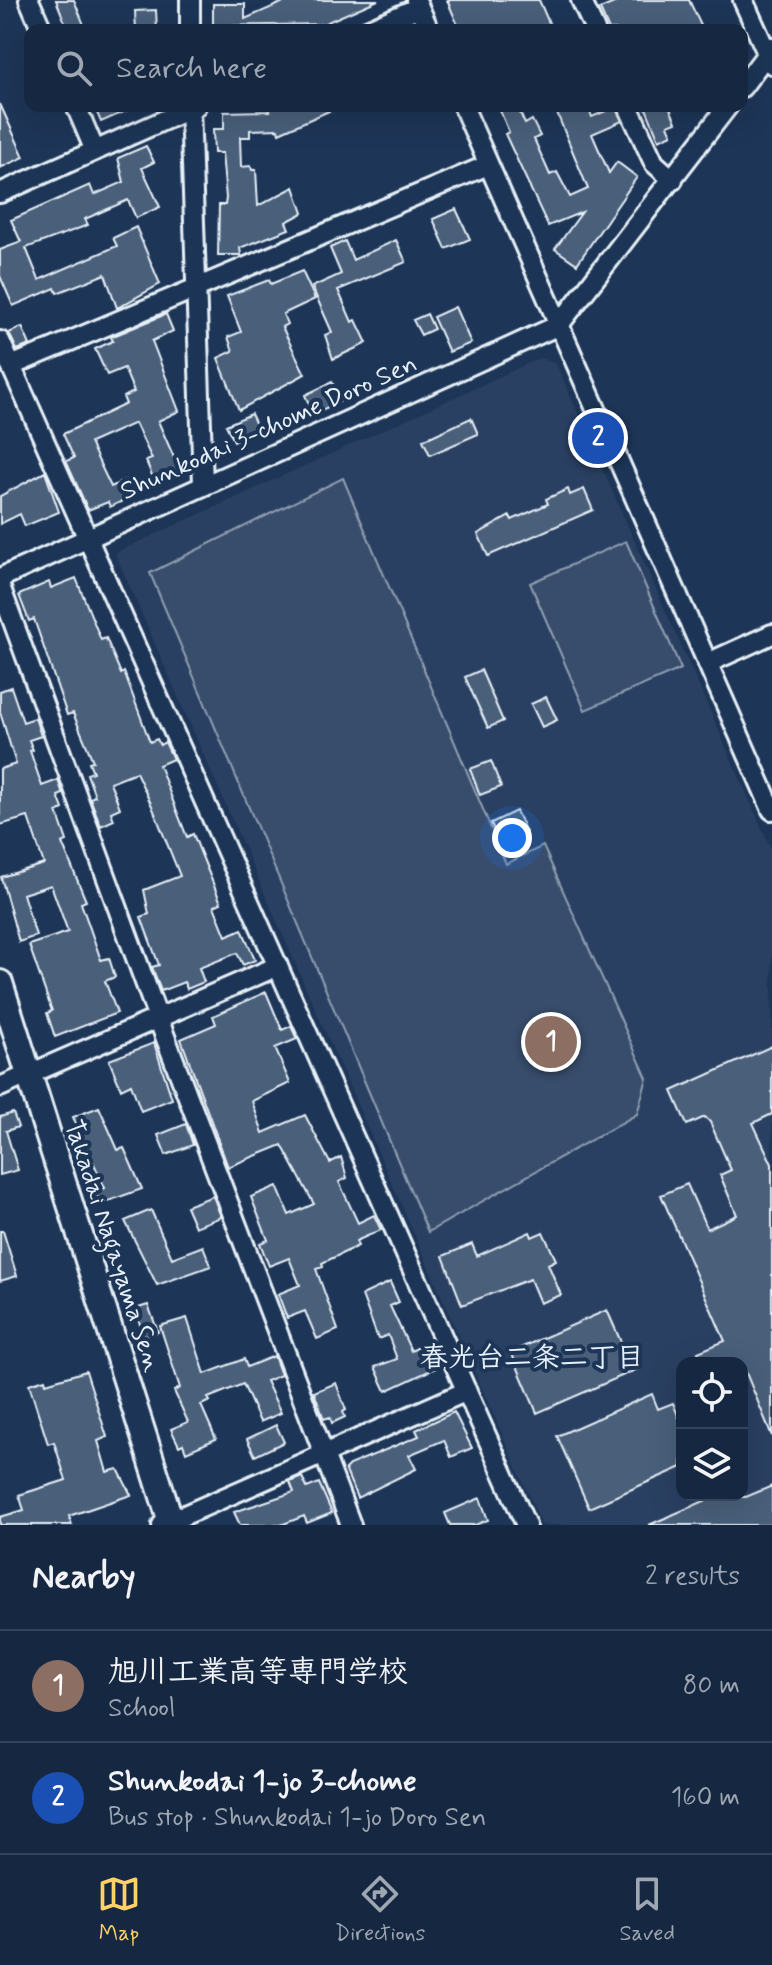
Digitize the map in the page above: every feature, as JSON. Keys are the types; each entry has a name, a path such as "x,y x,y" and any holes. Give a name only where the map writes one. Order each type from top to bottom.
{"street":[{"path":"29,0 39,24"},
{"path":"190,0 190,24"},
{"path":"581,0 592,24"},
{"path":"743,0 770,55 748,80"},
{"path":"379,24 417,4 426,24"},
{"path":"79,112 95,151"},
{"path":"0,193 181,112"},
{"path":"192,112 203,484"},
{"path":"466,112 772,810"},
{"path":"631,112 654,163 673,180"},
{"path":"559,325 724,112"},
{"path":"11,366 488,165"},
{"name":"Shunkodai 3-chome Doro Sen","path":"0,578 559,325"},
{"path":"0,341 526,1525"},
{"path":"0,586 158,1018 351,1525"},
{"path":"708,663 772,634"},
{"path":"0,1087 278,966"},
{"name":"Takadai Nagayama Sen","path":"0,983 168,1524"},
{"path":"168,1524 467,1391"}],"shaded area":[{"path":"540,358 556,364 772,851 772,1525 542,1525 115,553"},
{"path":"343,478 506,864 543,846 647,1078 637,1114 428,1232 150,573"},
{"path":"626,541 681,669 585,710 530,583"}],"building":[{"path":"56,0 74,0 84,24 66,24"},
{"path":"288,0 378,0 323,24 213,24 213,4 245,4 245,19"},
{"path":"447,0 539,0 549,24 457,24"},
{"path":"621,0 689,0 700,24 606,24 600,9"},
{"path":"156,10 157,24 136,24 135,11"},
{"path":"0,104 24,157 0,168"},
{"path":"97,112 124,112 101,122"},
{"path":"224,112 327,112 279,133 278,129 250,130 250,137 240,137 241,167 251,166 252,170 256,170 258,206 294,187 303,213 286,222 289,229 240,248 241,255 218,255 219,205 225,205 226,198 222,153 214,153 213,129 224,129"},
{"path":"501,112 520,112 525,124 532,120 540,136 534,139 550,175 557,172 570,197 588,189 556,112 590,112 592,117 604,112 618,112 622,121 592,134 609,173 617,162 637,177 577,264 555,249 582,212 548,226 505,134 509,132"},
{"path":"647,112 672,112 676,122 668,125 672,134 659,140"},
{"path":"146,146 154,162 142,168 160,207 136,218 128,200 85,219 88,225 26,248 39,280 117,246 113,238 136,227 160,284 117,308 105,274 57,293 55,288 13,306 0,276 0,250 21,242 11,220 90,185 94,195 124,182 118,158"},
{"path":"456,209 470,239 446,249 433,219"},
{"path":"396,240 406,262 338,290 352,322 356,320 367,343 333,359 325,335 332,332 312,287 341,274 330,248 345,241 353,260"},
{"path":"302,271 315,299 283,314 287,324 282,327 305,374 239,410 218,358 233,351 228,337 241,332 227,296 269,280 271,284"},
{"path":"455,307 471,343 449,352 433,317"},
{"path":"166,314 173,331 152,341 179,411 158,421 179,469 154,480 146,461 152,459 135,423 90,443 111,487 125,480 133,496 110,507 108,502 88,510 66,461 74,458 63,434 126,404 123,397 134,392 124,368 107,375 95,349 113,341 111,337"},
{"path":"427,314 434,329 421,335 413,320"},
{"path":"22,327 30,345 17,350 9,333"},
{"path":"332,382 341,401 313,414 305,395"},
{"path":"251,414 258,429 234,441 226,425"},
{"path":"471,418 478,434 430,455 423,440"},
{"path":"45,472 59,512 25,526 20,514 0,524 0,496"},
{"path":"568,489 570,495 584,489 593,510 488,556 478,534 510,516 512,520 548,504 546,499"},
{"path":"76,578 101,640 106,638 121,674 124,672 150,742 157,739 160,745 165,742 173,759 159,765 187,837 193,834 221,903 214,906 226,936 242,929 255,960 243,965 237,953 199,968 204,982 187,989 184,982 161,991 152,967 159,965 141,917 149,914 144,890 180,876 152,806 136,772 110,782 120,808 111,812 114,820 101,826 90,798 95,796 87,774 93,772 89,762 93,761 73,713 67,715 34,619 29,621 19,595 49,582 51,588"},
{"path":"481,670 503,721 488,728 465,677"},
{"path":"11,687 23,722 35,718 41,736 29,740 42,786 58,780 63,794 58,796 63,809 57,812 67,841 62,843 86,901 81,903 101,960 109,958 115,977 105,981 117,1013 55,1037 47,1013 52,1011 29,945 68,932 51,885 23,894 36,936 19,942 1,877 44,864 28,817 0,825 0,769 16,764 0,712 0,691"},
{"path":"546,697 557,720 542,727 531,704"},
{"path":"491,761 501,787 480,795 470,769"},
{"path":"516,811 526,832 500,844 491,823"},
{"path":"266,992 282,1030 291,1026 297,1039 275,1048 290,1083 252,1101 263,1133 305,1115 330,1163 341,1157 347,1178 339,1182 358,1223 374,1215 381,1230 356,1241 358,1246 316,1269 338,1330 317,1339 305,1311 287,1318 278,1294 300,1285 289,1258 269,1266 260,1243 268,1240 251,1197 277,1186 289,1215 314,1204 282,1145 228,1167 181,1039 216,1024 213,1016"},
{"path":"154,1043 172,1099 141,1111 131,1084 121,1089 109,1060"},
{"path":"772,1046 772,1114 753,1123 772,1164 772,1436 748,1378 748,1357 700,1357 698,1352 725,1341 661,1195 687,1184 707,1229 737,1215 720,1175 731,1170 710,1122 705,1117 687,1125 672,1091"},
{"path":"99,1107 118,1150 124,1148 142,1189 100,1204 95,1191 105,1188 73,1117"},
{"path":"13,1113 18,1127 6,1131 18,1170 0,1175 0,1117"},
{"path":"186,1124 193,1145 166,1155 158,1135"},
{"path":"213,1196 221,1217 195,1227 186,1206"},
{"path":"151,1210 172,1258 203,1246 211,1266 157,1285 125,1221"},
{"path":"0,1231 3,1231 17,1276 0,1281"},
{"path":"530,1232 532,1237 543,1232 556,1260 548,1264 561,1295 540,1303 530,1279 462,1305 443,1256 472,1244 477,1256"},
{"path":"390,1282 399,1302 390,1306 411,1351 431,1341 442,1365 386,1391 375,1367 397,1359 388,1335 378,1339 362,1295"},
{"path":"148,1305 158,1332 144,1337 135,1309"},
{"path":"607,1310 624,1349 631,1346 640,1368 537,1413 511,1352"},
{"path":"187,1318 205,1374 244,1359 247,1367 274,1356 281,1375 266,1381 281,1413 260,1422 243,1384 208,1398 210,1401 201,1405 216,1439 186,1452 183,1444 179,1446 171,1429 188,1422 174,1391 180,1388 160,1326"},
{"path":"86,1371 107,1437 98,1441 107,1472 118,1469 131,1495 69,1516 72,1525 0,1525 0,1517 24,1510 19,1495 66,1480 54,1442 48,1444 29,1384 45,1379 46,1383"},
{"path":"336,1383 346,1410 343,1412 345,1417 332,1423 330,1417 324,1419 314,1392"},
{"path":"652,1394 658,1409 673,1403 676,1410 676,1470 589,1508 557,1436"},
{"path":"454,1412 472,1448 451,1457 444,1440 409,1455 416,1469 357,1498 345,1469 349,1465 419,1436 416,1430"},
{"path":"276,1425 284,1442 255,1456 247,1439"},
{"path":"302,1477 307,1488 319,1483 332,1513 307,1523 304,1516 281,1525 240,1525 234,1512 294,1492 290,1482"},
{"path":"772,1486 772,1525 649,1525 704,1501 748,1501 748,1496"},
{"path":"480,1498 488,1520 475,1525 450,1525 445,1513"}],"place":[{"name":"Shunkodai 1-jo 3-chome","path":"598,438"},
{"name":"旭川工業高等専門学校","path":"551,1042"}],"district":[{"name":"春光台二条二丁目","path":"532,1358"}]}
